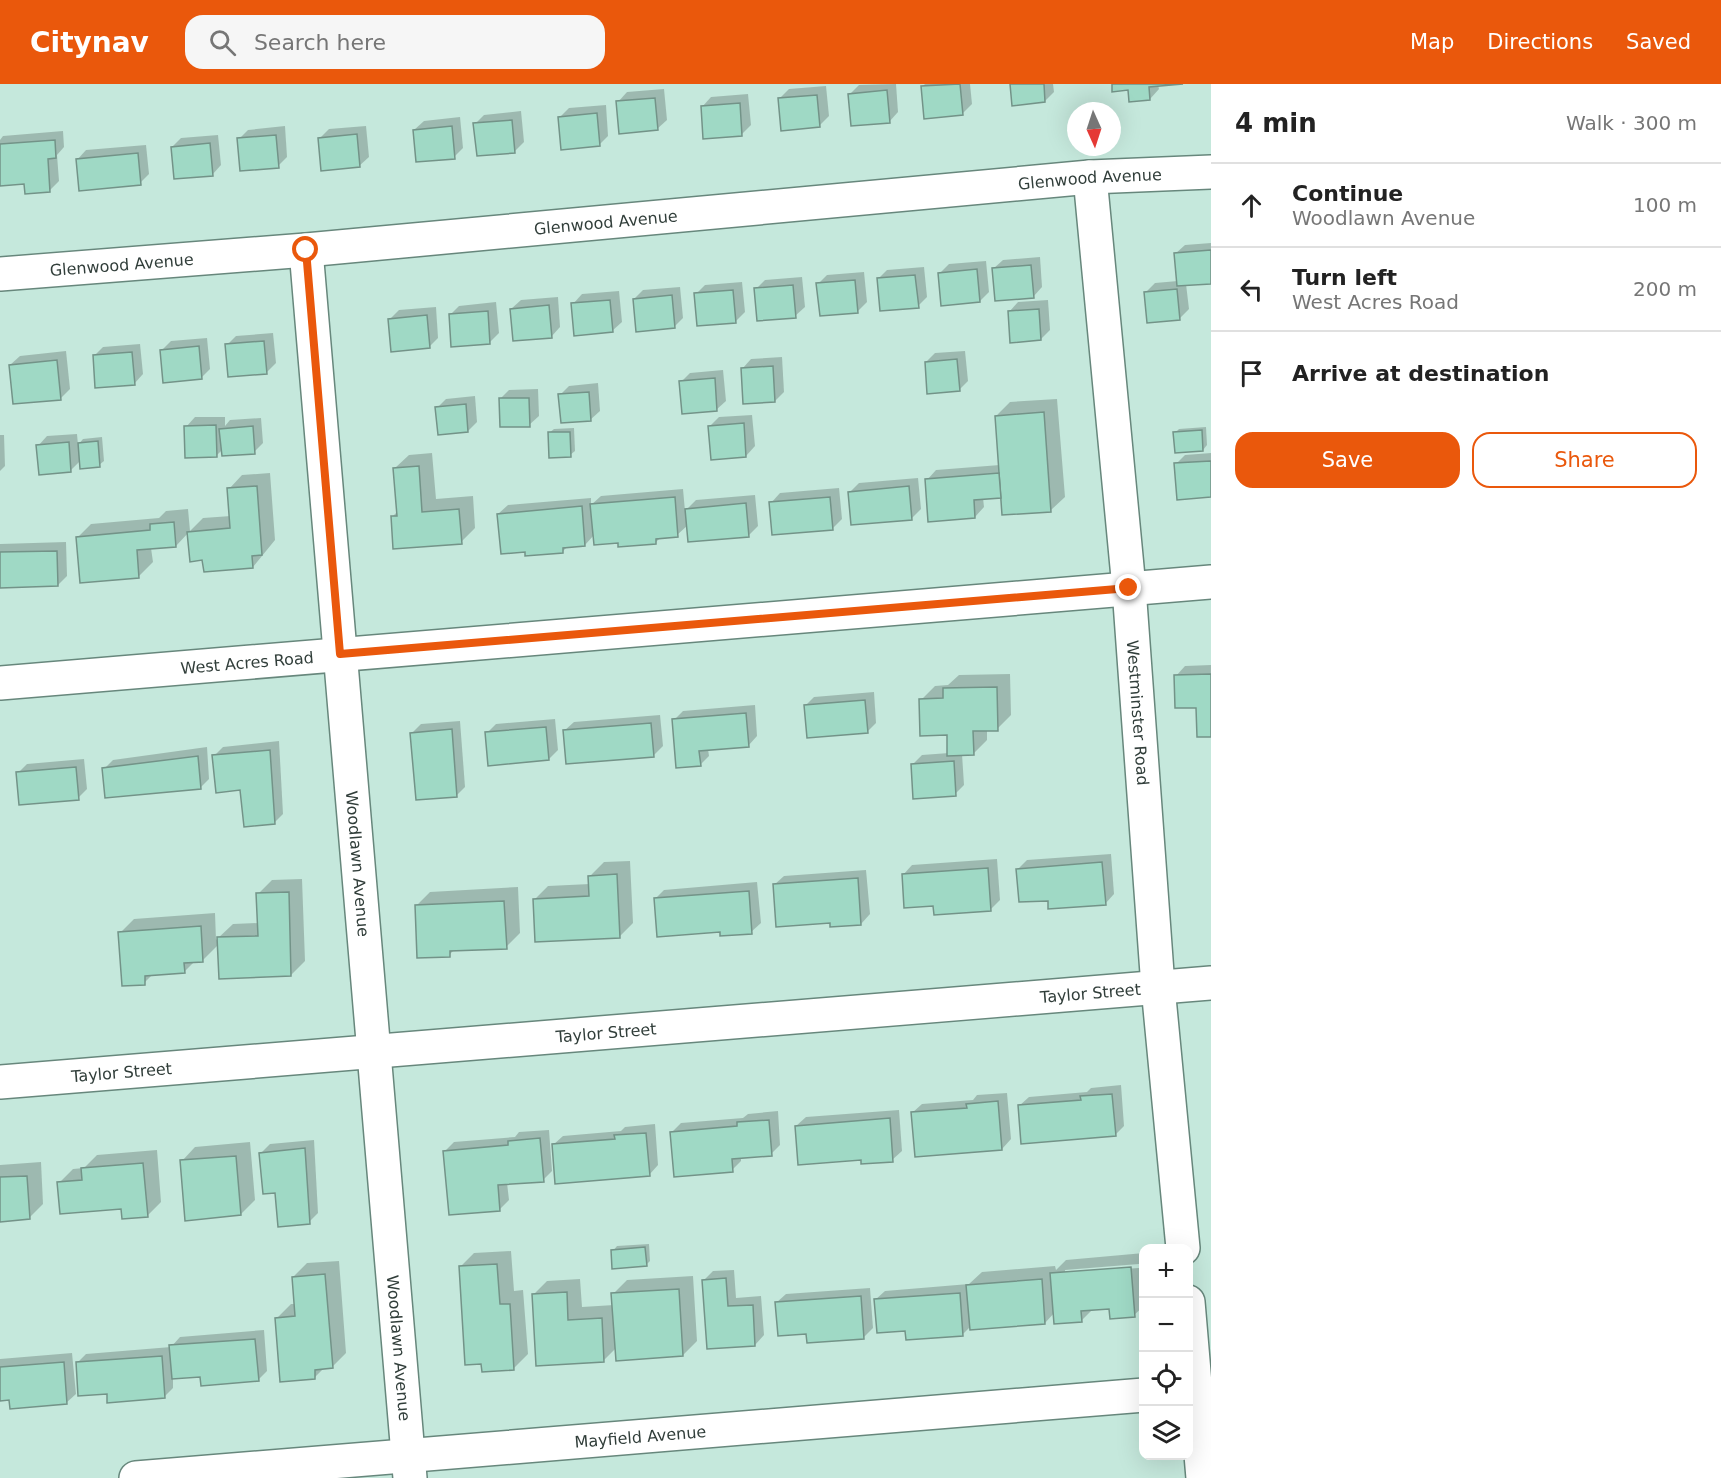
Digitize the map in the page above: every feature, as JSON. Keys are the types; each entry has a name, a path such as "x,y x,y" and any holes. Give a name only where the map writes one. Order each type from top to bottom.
{"street":[{"name":"Glenwood Avenue","path":"0,273 306,250 1090,177 1211,172"},
{"name":"Westminster Road","path":"1090,177 1129,588 1158,987 1183,1244"},
{"name":"Woodlawn Avenue","path":"306,250 409,1467"},
{"name":"West Acres Road","path":"0,683 1211,582"},
{"name":"Taylor Street","path":"0,1082 1211,982"},
{"path":"1193,1342 1199,1391 1203,1478"},
{"name":"Mayfield Avenue","path":"136,1478 409,1467 1139,1395"}],"building":[{"path":"960,84 963,115 924,119 921,86"},
{"path":"1010,84 1044,84 1045,102 1012,106"},
{"path":"1112,84 1183,84 1149,87 1150,100 1129,102 1128,90 1112,92"},
{"path":"887,90 890,123 851,126 848,94"},
{"path":"817,95 820,127 781,131 778,98"},
{"path":"655,98 658,130 619,134 616,101"},
{"path":"740,103 742,136 703,139 701,106"},
{"path":"597,113 600,146 561,150 558,117"},
{"path":"512,120 515,153 477,156 473,123"},
{"path":"452,126 455,159 416,162 413,130"},
{"path":"357,134 360,167 321,171 318,138"},
{"path":"276,135 279,168 240,171 237,138"},
{"path":"55,140 56,158 48,159 50,192 25,194 24,184 0,186 0,144"},
{"path":"210,143 213,176 174,179 171,147"},
{"path":"138,153 141,185 79,191 76,159"},
{"path":"1211,250 1211,284 1177,286 1174,253"},
{"path":"1031,265 1034,298 995,301 992,268"},
{"path":"977,269 980,302 941,306 938,273"},
{"path":"915,275 919,308 880,311 877,278"},
{"path":"855,280 858,313 820,316 816,283"},
{"path":"793,285 796,318 757,321 754,288"},
{"path":"1177,289 1180,320 1147,323 1144,292"},
{"path":"733,290 736,323 697,326 694,293"},
{"path":"672,295 675,328 636,332 633,299"},
{"path":"610,300 613,332 574,336 571,303"},
{"path":"549,305 552,338 513,341 510,309"},
{"path":"1039,309 1041,340 1010,343 1008,311"},
{"path":"488,311 490,344 451,347 449,314"},
{"path":"427,315 430,348 391,352 388,319"},
{"path":"264,341 267,374 228,377 225,344"},
{"path":"199,346 202,379 163,383 160,350"},
{"path":"132,352 135,385 95,388 93,355"},
{"path":"957,359 960,391 927,394 925,362"},
{"path":"57,360 61,400 13,404 9,365"},
{"path":"773,366 775,402 743,404 741,368"},
{"path":"715,378 717,411 682,414 679,381"},
{"path":"589,392 591,421 561,423 558,394"},
{"path":"499,398 529,398 530,427 500,427"},
{"path":"466,404 468,432 438,435 435,407"},
{"path":"1044,412 1051,512 1002,515 995,416"},
{"path":"744,423 746,457 711,460 708,426"},
{"path":"216,425 217,457 185,458 184,426"},
{"path":"253,426 255,454 222,456 219,429"},
{"path":"1202,430 1203,451 1175,453 1173,432"},
{"path":"548,432 570,432 571,457 549,458"},
{"path":"98,441 100,467 80,469 78,443"},
{"path":"69,442 71,472 39,475 36,445"},
{"path":"1211,461 1211,497 1177,500 1174,463"},
{"path":"419,466 422,512 459,509 462,544 393,549 391,516 397,516 393,468"},
{"path":"999,473 1001,498 974,500 975,518 928,522 925,479"},
{"path":"257,486 262,555 252,556 253,568 204,572 202,560 190,562 187,532 230,528 227,488"},
{"path":"909,486 912,520 851,525 848,492"},
{"path":"675,497 678,537 656,539 656,544 618,547 618,543 594,545 590,504"},
{"path":"830,497 833,530 772,535 769,502"},
{"path":"746,503 749,537 688,542 685,509"},
{"path":"582,506 585,546 563,548 563,553 525,556 525,552 501,554 497,514"},
{"path":"174,522 176,547 137,550 139,578 80,583 76,537 150,530 150,524"},
{"path":"57,551 58,586 0,588 0,552"},
{"path":"1211,674 1211,737 1197,737 1196,708 1175,708 1174,675"},
{"path":"997,687 998,731 973,731 974,755 947,756 947,735 920,736 919,699 943,698 943,688"},
{"path":"865,700 868,733 807,738 804,705"},
{"path":"746,713 749,747 699,751 701,766 676,768 672,719"},
{"path":"651,723 654,757 566,764 563,730"},
{"path":"546,727 549,760 488,766 485,732"},
{"path":"452,729 457,797 416,800 410,733"},
{"path":"270,750 275,824 244,827 240,790 216,793 212,755"},
{"path":"198,756 201,789 105,798 102,768"},
{"path":"954,761 956,796 913,799 911,764"},
{"path":"76,767 79,800 19,805 16,772"},
{"path":"1102,862 1106,905 1048,909 1048,901 1019,902 1016,869"},
{"path":"988,868 991,911 934,915 933,906 904,908 902,874"},
{"path":"617,874 620,938 535,942 533,899 589,896 588,876"},
{"path":"858,878 861,925 830,927 830,923 776,927 773,884"},
{"path":"749,891 752,934 720,936 720,932 657,937 654,898"},
{"path":"289,892 291,976 219,979 217,937 258,936 256,893"},
{"path":"504,901 507,949 450,951 450,957 417,958 415,905"},
{"path":"201,926 203,962 184,963 185,973 145,976 145,985 122,986 118,932"},
{"path":"1112,1094 1116,1136 1021,1144 1018,1105 1081,1100 1080,1096"},
{"path":"998,1101 1002,1150 915,1157 911,1112 967,1108 966,1104"},
{"path":"890,1118 893,1162 861,1164 861,1160 798,1165 795,1126"},
{"path":"769,1120 772,1156 732,1159 733,1172 674,1177 670,1132 737,1126 737,1122"},
{"path":"646,1133 650,1176 555,1184 552,1144 615,1139 614,1135"},
{"path":"540,1138 544,1182 498,1185 500,1211 449,1215 443,1151 508,1145 508,1141"},
{"path":"305,1148 310,1224 278,1227 275,1193 263,1194 259,1153"},
{"path":"236,1156 241,1215 185,1221 180,1160"},
{"path":"143,1163 148,1217 122,1219 121,1209 60,1214 57,1182 82,1180 81,1168"},
{"path":"27,1176 30,1219 0,1222 0,1177"},
{"path":"645,1247 647,1266 612,1269 611,1250"},
{"path":"497,1264 500,1304 510,1304 514,1370 482,1372 481,1364 465,1365 459,1266"},
{"path":"1131,1267 1135,1317 1110,1319 1109,1309 1081,1311 1082,1322 1054,1324 1050,1273"},
{"path":"325,1274 333,1368 315,1370 315,1379 280,1382 275,1318 295,1316 292,1277"},
{"path":"726,1278 728,1306 753,1305 755,1346 707,1349 702,1280"},
{"path":"1042,1279 1045,1324 970,1330 966,1285"},
{"path":"679,1289 683,1356 616,1361 611,1293"},
{"path":"567,1292 568,1320 602,1318 604,1362 536,1366 532,1294"},
{"path":"960,1293 963,1336 906,1340 905,1331 877,1333 874,1299"},
{"path":"861,1296 864,1339 807,1343 806,1334 778,1336 775,1302"},
{"path":"255,1339 259,1381 201,1386 200,1377 172,1379 169,1345"},
{"path":"162,1356 165,1398 107,1403 107,1394 78,1396 76,1362"},
{"path":"64,1362 67,1404 10,1409 9,1400 0,1401 0,1367"}],"route":[{"path":"306,250 340,654 1129,588"}]}
